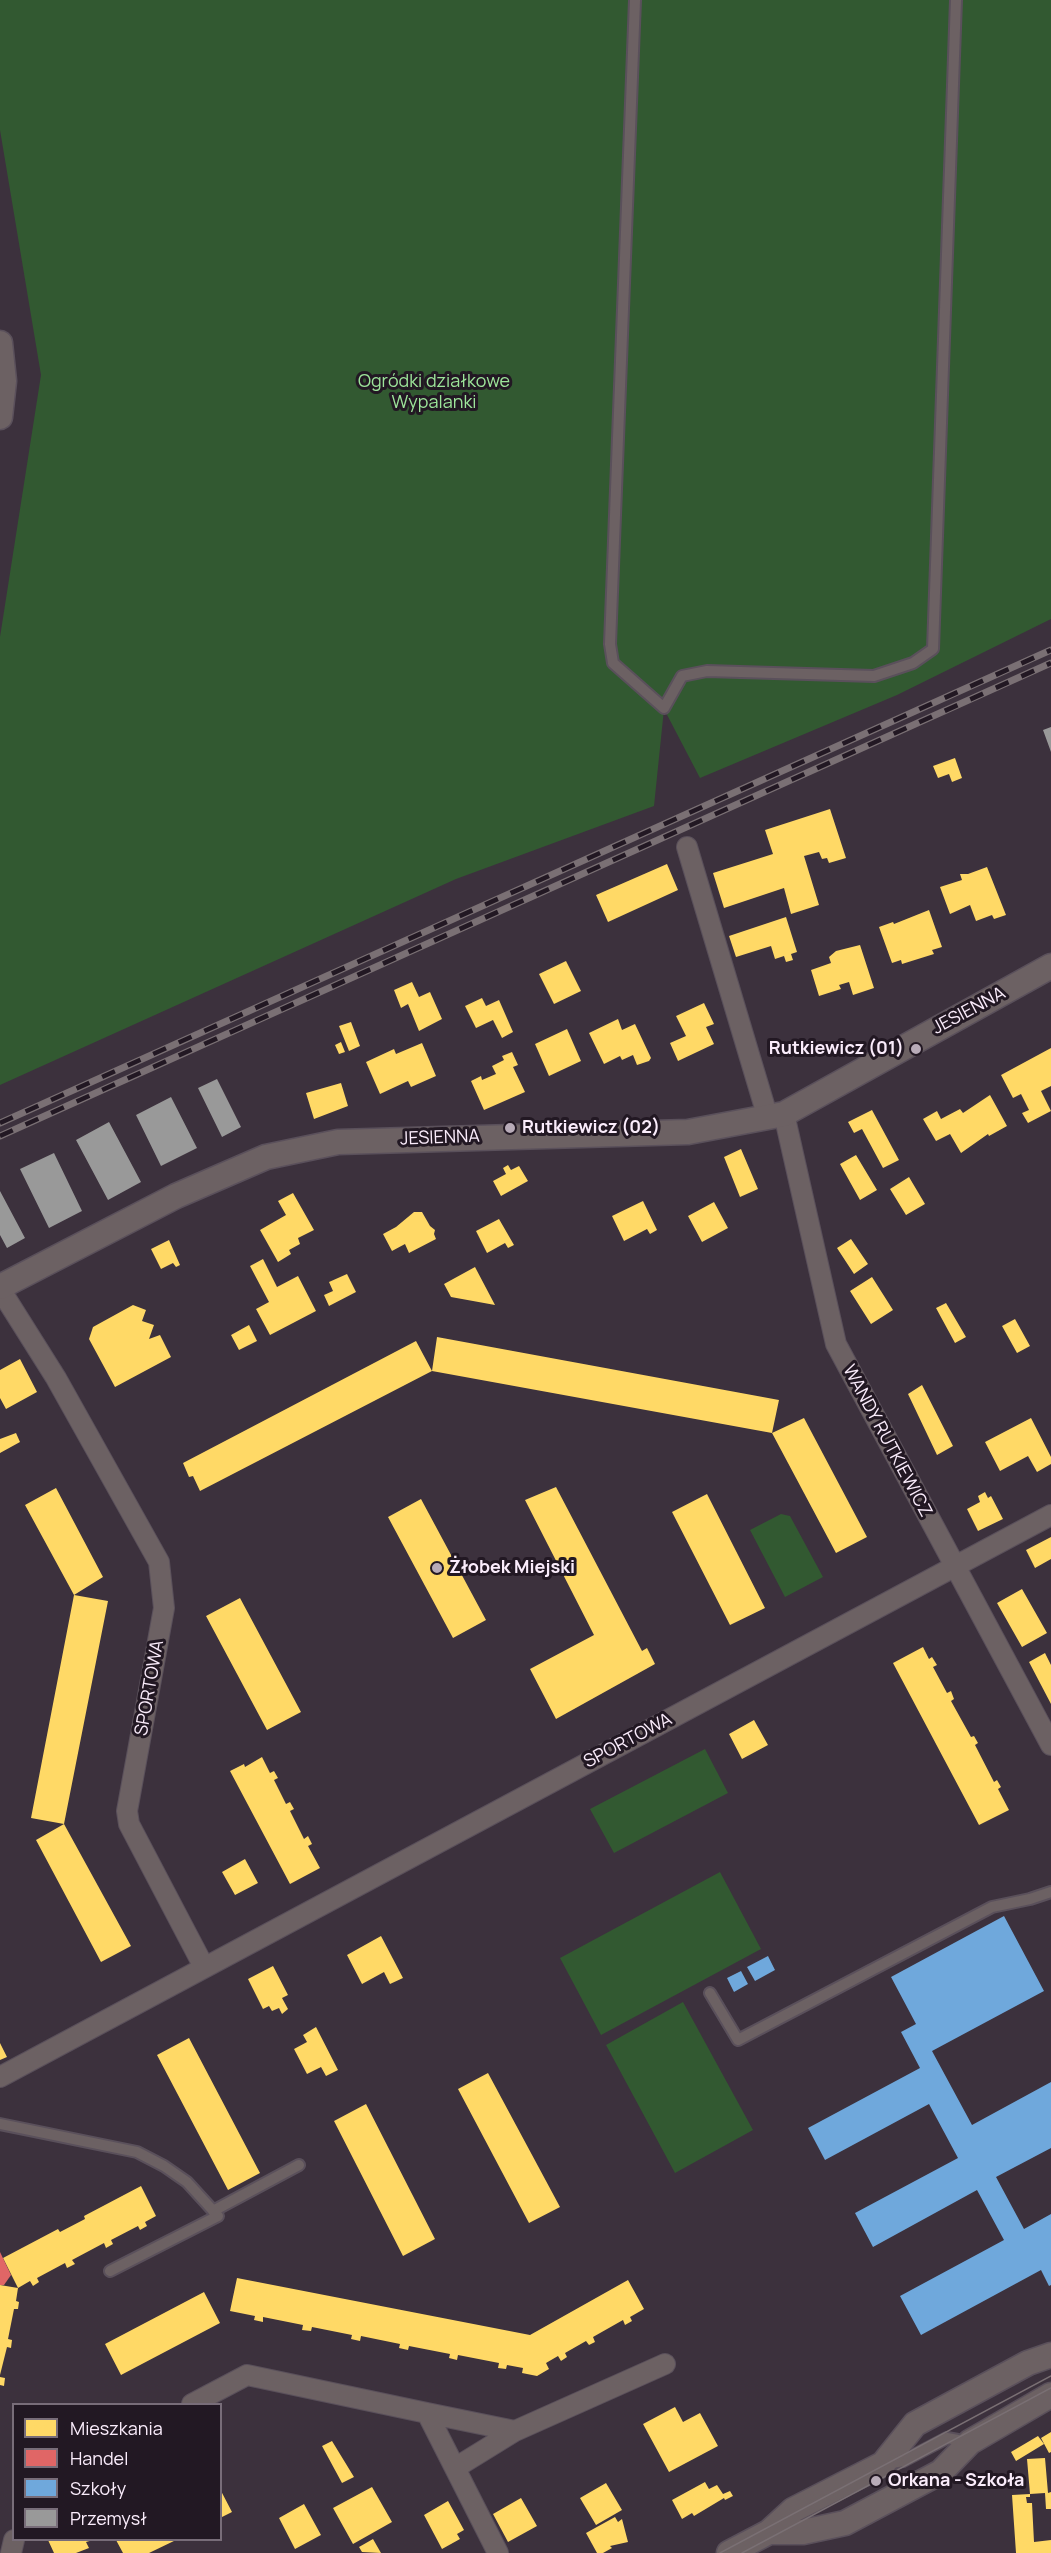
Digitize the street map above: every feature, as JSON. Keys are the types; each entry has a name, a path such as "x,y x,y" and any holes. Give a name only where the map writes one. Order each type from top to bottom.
{"street":[{"path":"0,343 4,381 0,417"},
{"name":"WANDY RUTKIEWICZ","path":"687,847 776,1116 836,1344 1051,1745"},
{"name":"JESIENNA","path":"0,1288 176,1196 266,1157 338,1142 688,1132 776,1116 1051,966"},
{"name":"SPORTOWA","path":"0,1288 56,1378 159,1562 164,1608 127,1811 129,1824 204,1967"},
{"name":"SPORTOWA","path":"0,2077 1051,1515"},
{"path":"729,2553 769,2532 812,2516 883,2464 915,2424 1028,2363 1051,2355"},
{"path":"455,2468 515,2431 665,2364"},
{"path":"194,2403 247,2375 515,2431"},
{"path":"769,2532 793,2510 845,2523 941,2472 970,2442 1048,2394"},
{"path":"428,2413 498,2553"}],"lane":[{"path":"635,0 610,644 613,663 664,708 682,676 707,671 874,676 913,663 933,649 956,0"},
{"path":"710,1993 738,2040 992,1907 1051,1892"},
{"path":"0,2124 137,2152 164,2166 187,2182 218,2216 110,2271"},
{"path":"213,2211 299,2165"},
{"path":"883,2464 903,2461 947,2438 970,2442"}],"green space":[{"name":"Ogródki działkowe Wypalanki","path":"0,0 1051,0 1051,619 897,695 700,778 664,709 654,806 456,879 0,1085 0,637 41,375 0,130"},
{"path":"781,1514 790,1516 823,1577 785,1597 750,1530"},
{"path":"705,1749 728,1793 614,1853 590,1809"},
{"path":"720,1872 761,1949 601,2035 560,1958"},
{"path":"683,2002 753,2130 675,2173 606,2045"}],"building: Mieszkania":[{"path":"955,758 962,778 952,782 949,774 938,778 933,766"},
{"path":"830,809 846,858 829,863 827,858 822,859 819,852 804,856 819,905 791,914 784,888 724,908 713,873 773,854 765,830"},
{"path":"667,864 678,890 608,922 596,895"},
{"path":"987,867 1006,915 994,919 992,915 976,921 970,905 950,914 940,887 962,880 960,874 968,874"},
{"path":"929,910 942,947 932,950 934,954 902,964 901,960 892,963 879,927 893,922 894,924"},
{"path":"786,917 797,952 791,954 793,960 786,962 784,956 775,959 771,946 736,957 729,936"},
{"path":"860,945 874,988 853,995 849,982 839,985 841,989 819,996 811,970 831,963 829,957 836,951"},
{"path":"566,961 581,991 554,1004 539,974"},
{"path":"412,982 419,997 430,992 442,1019 419,1031 408,1004 401,1008 394,990"},
{"path":"482,998 486,1006 499,1000 513,1032 502,1038 493,1020 476,1028 465,1006"},
{"path":"704,1003 714,1024 706,1027 714,1044 678,1061 670,1043 686,1036 676,1016"},
{"path":"618,1019 622,1030 635,1024 651,1058 649,1061 637,1065 633,1055 622,1060 620,1056 604,1064 589,1033"},
{"path":"351,1022 360,1046 349,1051 339,1026"},
{"path":"567,1029 581,1061 549,1076 535,1044"},
{"path":"341,1042 345,1052 339,1054 335,1045"},
{"path":"422,1043 436,1076 411,1087 408,1081 380,1094 366,1062 394,1049 396,1054"},
{"path":"1051,1048 1051,1086 1041,1091 1051,1111 1028,1123 1022,1113 1029,1110 1021,1094 1013,1098 1001,1075"},
{"path":"512,1052 518,1065 513,1067 525,1092 484,1110 471,1081 481,1076 482,1080 496,1074 492,1066 504,1060 502,1056"},
{"path":"341,1083 348,1106 314,1119 306,1093"},
{"path":"990,1095 1007,1126 989,1136 988,1134 961,1153 950,1134 936,1141 923,1119 937,1111 941,1119 960,1109 963,1113"},
{"path":"872,1110 899,1160 883,1168 862,1129 854,1133 848,1122"},
{"path":"741,1149 758,1189 740,1197 724,1157"},
{"path":"856,1155 877,1190 860,1200 840,1164"},
{"path":"508,1165 511,1170 519,1166 528,1181 501,1196 493,1181 506,1174 503,1168"},
{"path":"909,1177 925,1204 906,1215 890,1189"},
{"path":"293,1193 314,1230 298,1238 300,1244 289,1250 291,1254 278,1262 260,1230 286,1215 278,1201"},
{"path":"643,1201 657,1230 650,1234 647,1229 624,1241 612,1216"},
{"path":"714,1202 728,1228 702,1242 688,1216"},
{"path":"414,1212 422,1212 435,1230 436,1239 409,1253 405,1244 392,1251 383,1234 396,1227"},
{"path":"499,1219 514,1245 508,1248 505,1243 487,1253 476,1231"},
{"path":"851,1239 868,1264 854,1274 837,1248"},
{"path":"169,1240 180,1265 176,1267 173,1263 161,1269 151,1249"},
{"path":"263,1259 277,1287 298,1276 316,1311 270,1335 256,1309 269,1302 250,1266"},
{"path":"475,1267 495,1305 451,1297 444,1284"},
{"path":"347,1274 356,1292 329,1306 324,1295 333,1291 329,1282"},
{"path":"872,1277 893,1310 871,1324 850,1291"},
{"path":"946,1303 966,1337 955,1343 936,1308"},
{"path":"133,1305 146,1310 142,1321 154,1325 149,1339 160,1335 171,1357 115,1387 89,1339 93,1327"},
{"path":"1015,1319 1030,1346 1017,1353 1002,1326"},
{"path":"249,1325 257,1341 239,1350 231,1335"},
{"path":"437,1337 779,1400 772,1433 432,1371"},
{"path":"416,1341 432,1371 200,1491 193,1476 189,1477 183,1463"},
{"path":"20,1359 37,1392 6,1409 0,1398 0,1370"},
{"path":"922,1385 953,1446 937,1455 908,1394"},
{"path":"804,1418 867,1537 836,1553 772,1433"},
{"path":"1031,1418 1051,1457 1051,1464 1037,1472 1028,1456 1000,1471 985,1442"},
{"path":"16,1433 20,1442 0,1453 0,1439"},
{"path":"556,1487 642,1651 647,1648 655,1664 556,1719 530,1669 594,1635 525,1500"},
{"path":"56,1488 103,1577 74,1595 25,1505"},
{"path":"985,1492 988,1498 991,1496 1003,1519 978,1531 967,1509 980,1502 978,1496"},
{"path":"707,1494 765,1608 730,1625 672,1512"},
{"name":"Żłobek Miejski","path":"421,1499 486,1620 453,1638 388,1517"},
{"path":"1051,1537 1051,1559 1035,1568 1026,1550"},
{"path":"1022,1589 1047,1633 1022,1647 997,1603"},
{"path":"74,1595 108,1601 64,1824 31,1818"},
{"path":"240,1598 301,1712 267,1730 206,1616"},
{"path":"923,1647 929,1659 932,1657 937,1665 933,1667 947,1693 951,1691 954,1699 951,1701 971,1737 974,1736 978,1743 975,1745 994,1782 997,1780 1001,1787 998,1789 1009,1810 979,1825 893,1663"},
{"path":"1045,1653 1051,1665 1051,1704 1029,1662"},
{"path":"754,1720 768,1745 742,1759 729,1734"},
{"path":"262,1757 270,1773 274,1771 278,1778 274,1780 286,1804 290,1802 294,1809 290,1811 304,1839 308,1836 312,1844 308,1846 320,1868 290,1884 230,1771 244,1764 245,1767"},
{"path":"64,1824 131,1946 101,1962 36,1840"},
{"path":"245,1859 258,1883 235,1895 222,1872"},
{"path":"381,1936 403,1978 390,1984 384,1972 362,1984 347,1955"},
{"path":"273,1966 288,1995 282,1998 288,2009 282,2014 279,2008 272,2011 269,2006 263,2009 248,1979"},
{"path":"316,2027 338,2070 326,2076 321,2067 307,2074 294,2049 307,2042 303,2035"},
{"path":"189,2038 260,2173 228,2190 157,2055"},
{"path":"0,2043 7,2057 0,2060"},
{"path":"488,2073 560,2207 529,2223 458,2089"},
{"path":"366,2104 435,2239 403,2256 334,2121"},
{"path":"141,2186 156,2216 145,2222 147,2226 140,2230 138,2226 111,2240 113,2244 106,2248 104,2243 72,2260 75,2264 67,2268 65,2263 37,2278 39,2282 33,2286 30,2281 18,2288 3,2258 58,2229 60,2232 85,2219 84,2216"},
{"path":"237,2278 530,2335 628,2280 644,2309 630,2317 632,2321 625,2325 623,2320 593,2337 595,2342 589,2345 586,2341 565,2353 567,2357 561,2361 558,2356 546,2363 549,2369 537,2376 522,2373 523,2368 507,2365 506,2369 498,2368 499,2363 458,2355 457,2360 449,2358 450,2354 409,2346 408,2350 399,2348 400,2344 361,2336 360,2341 351,2339 352,2335 312,2327 311,2331 302,2330 303,2325 263,2317 263,2322 254,2320 255,2316 230,2311"},
{"path":"0,2285 18,2288 16,2301 19,2302 18,2309 14,2309 8,2339 12,2340 11,2348 7,2347 0,2375"},
{"path":"204,2292 220,2323 121,2375 105,2344"},
{"path":"0,2377 5,2378 4,2386 0,2385"},
{"path":"675,2407 683,2422 700,2413 718,2446 669,2472 643,2424"},
{"path":"1051,2432 1051,2452 1049,2453 1041,2438"},
{"path":"1038,2436 1044,2444 1016,2461 1011,2452"},
{"path":"332,2441 354,2477 342,2483 322,2446"},
{"path":"1045,2458 1048,2493 1051,2492 1051,2509 1046,2509 1045,2493 1030,2494 1027,2459"},
{"path":"705,2482 709,2489 717,2485 723,2494 730,2491 733,2496 725,2500 724,2498 694,2516 692,2513 682,2519 672,2500"},
{"path":"606,2483 622,2510 596,2525 580,2498"},
{"path":"372,2487 392,2522 353,2544 333,2508"},
{"path":"222,2493 232,2512 222,2517"},
{"path":"1030,2494 1030,2497 1026,2497 1027,2503 1032,2503 1034,2542 1051,2540 1051,2553 1016,2553 1012,2495"},
{"path":"521,2498 537,2526 508,2542 493,2514"},
{"path":"448,2501 464,2530 457,2534 460,2539 442,2549 424,2515"},
{"path":"304,2504 321,2535 295,2549 279,2518"},
{"path":"615,2517 618,2522 622,2519 628,2542 610,2546 612,2548 603,2553 597,2553 586,2533"},
{"path":"373,2539 381,2553 362,2552 359,2547"},
{"path":"48,2541 90,2541 86,2542 89,2548 76,2553 54,2553"},
{"path":"117,2541 174,2541 149,2553 123,2553"}],"building: Handel":[{"path":"0,2252 11,2275 4,2285 0,2285"}],"building: Szkoły":[{"path":"1004,1916 1044,1991 932,2051 972,2125 1051,2082 1051,2148 996,2177 1024,2229 1051,2214 1051,2285 1049,2286 1041,2270 921,2335 900,2296 1004,2240 977,2190 873,2247 855,2213 958,2158 929,2104 825,2160 808,2128 920,2068 901,2032 916,2024 891,1977"},
{"path":"768,1956 775,1970 755,1981 747,1967"},
{"path":"741,1971 748,1984 734,1992 727,1978"}],"building: Przemysł":[{"path":"1051,727 1051,752 1043,730"},
{"path":"217,1079 241,1127 222,1137 198,1088"},
{"path":"171,1097 197,1148 161,1166 136,1115"},
{"path":"109,1122 141,1182 108,1200 76,1140"},
{"path":"54,1153 82,1211 49,1228 20,1169"},
{"path":"0,1191 25,1238 7,1248 0,1235"}],"tram line":[{"path":"720,2553 1051,2376"},
{"path":"742,2553 1051,2388"}],"railway":[{"path":"0,1123 1051,650"},
{"path":"0,1136 1051,663"}],"place":[{"name":"Rutkiewicz (01)","path":"916,1049"},
{"name":"Rutkiewicz (02)","path":"510,1128"},
{"name":"Żłobek Miejski","path":"437,1568"},
{"name":"Orkana - Szkoła","path":"876,2481"}]}
